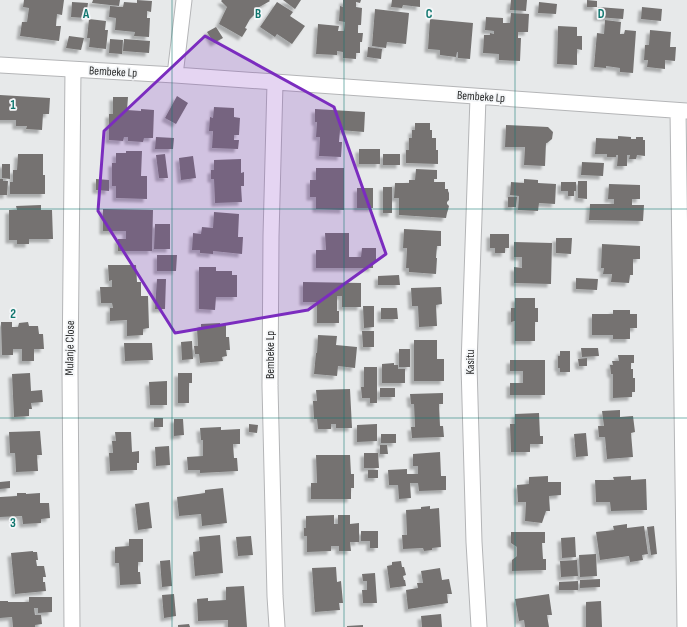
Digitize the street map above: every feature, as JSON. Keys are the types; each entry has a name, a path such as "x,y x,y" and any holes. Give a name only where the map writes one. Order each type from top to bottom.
{"street":[{"path":"175,76 184,0"},
{"name":"Bembeke Lp","path":"0,65 682,111"},
{"name":"Mulanje Close","path":"72,627 70,371 74,70"},
{"name":"Bembeke Lp","path":"275,83 271,236 270,386 277,627"},
{"name":"Kasitu","path":"478,97 469,365 474,542 479,627"},
{"path":"682,111 685,627"}],"highlighted area":[{"path":"205,36 334,107 386,254 308,310 175,333 98,211 104,131"}],"building":[{"path":"24,0 64,0 62,15 57,14 56,26 61,26 59,41 20,36 22,22 27,22 29,8 23,7"},
{"path":"93,0 120,0 119,6 92,3"},
{"path":"137,0 152,1 151,12 147,11 147,18 150,18 149,37 134,36 135,32 115,30 116,18 109,17 110,6 123,7 124,2 137,3"},
{"path":"283,0 301,0 295,9"},
{"path":"343,0 361,0 360,3 356,2 356,7 362,8 361,25 358,25 358,33 363,33 362,42 360,42 360,53 356,53 356,59 343,58 343,52 337,51 337,55 316,54 318,24 339,26 338,31 344,31 345,22 339,21 340,6 343,7"},
{"path":"392,0 420,0 420,7 403,5 402,8 391,7"},
{"path":"511,0 527,0 526,11 510,10"},
{"path":"587,0 597,1 597,7 587,7"},
{"path":"221,1 270,1 254,10 257,12 250,19 245,28 247,29 242,37 219,24 227,7"},
{"path":"72,2 88,3 86,18 71,17"},
{"path":"277,2 293,12 290,16 305,26 292,44 277,34 275,37 260,27"},
{"path":"539,2 557,4 556,14 538,13"},
{"path":"598,7 624,9 623,19 597,17"},
{"path":"642,7 662,9 661,21 641,19"},
{"path":"375,9 409,13 406,44 387,42 386,48 372,46"},
{"path":"511,13 529,14 528,32 518,32 518,38 521,38 520,61 499,60 499,54 483,53 484,35 490,35 490,33 494,34 494,31 485,30 486,17 503,18 503,23 510,23"},
{"path":"89,19 106,21 105,30 108,30 106,49 89,47 90,38 87,38"},
{"path":"430,19 473,23 470,59 458,58 458,52 456,57 440,55 440,50 428,49"},
{"path":"605,20 621,22 620,34 624,34 625,30 636,31 633,73 620,72 620,68 606,66 606,68 594,67 597,33 604,34"},
{"path":"558,26 577,27 577,36 582,36 582,50 577,49 577,65 557,64"},
{"path":"216,27 223,38 214,43 207,32"},
{"path":"650,30 671,32 670,47 676,47 675,61 665,60 665,69 647,67 648,60 644,60 645,45 649,45"},
{"path":"69,36 84,38 81,50 66,48"},
{"path":"110,39 123,40 122,54 109,53"},
{"path":"124,39 150,41 149,53 123,51"},
{"path":"368,47 382,49 381,59 367,57"},
{"path":"0,95 50,98 49,114 43,114 42,130 26,129 27,126 16,126 16,120 0,120"},
{"path":"177,96 188,103 176,124 165,118"},
{"path":"113,97 128,97 127,110 154,110 153,138 144,138 143,142 128,141 128,137 124,137 123,141 109,140 109,114 113,114"},
{"path":"214,107 234,108 234,117 240,118 239,135 234,135 234,140 239,140 238,149 212,148 213,131 209,131 210,117 213,118"},
{"path":"315,109 365,112 364,132 340,130 339,142 342,142 341,157 319,156 320,137 316,137 317,122 315,122"},
{"path":"415,123 430,123 432,138 436,138 438,164 406,163 406,150 409,150 409,138 412,138 412,130 415,130"},
{"path":"506,125 548,127 553,132 552,139 546,143 545,166 524,165 525,147 505,147"},
{"path":"618,136 631,137 631,139 643,137 643,140 645,140 645,156 637,155 636,159 629,159 630,155 627,155 627,166 617,166 618,155 616,155 616,157 607,157 607,154 595,154 596,138 618,139"},
{"path":"156,137 174,138 173,149 155,149"},
{"path":"359,149 380,149 380,164 359,164"},
{"path":"126,151 142,151 141,176 147,176 147,199 116,198 116,186 112,186 112,163 116,163 116,153 126,153"},
{"path":"18,154 43,154 45,194 10,194 10,182 13,182 13,170 17,170"},
{"path":"165,154 168,178 159,178 156,155"},
{"path":"383,154 400,154 400,165 383,165"},
{"path":"193,156 196,178 181,180 179,158"},
{"path":"241,159 241,173 244,172 244,186 241,186 242,202 215,203 214,179 211,179 211,170 214,170 214,160"},
{"path":"582,162 604,163 603,176 581,175"},
{"path":"2,164 10,164 10,179 2,178"},
{"path":"316,168 344,168 344,210 316,209 316,197 310,197 310,180 316,180"},
{"path":"416,169 437,170 437,179 434,179 434,182 445,182 445,189 448,189 449,193 449,200 447,204 449,206 446,218 399,215 399,198 394,198 395,183 409,183 409,180 415,180"},
{"path":"0,179 3,179 3,181 8,181 7,195 0,195"},
{"path":"96,179 109,180 109,191 96,190"},
{"path":"524,179 538,180 538,183 556,184 555,204 539,203 538,211 518,210 519,196 510,195 511,182 524,183"},
{"path":"578,181 587,181 587,199 578,198"},
{"path":"561,182 576,182 576,191 574,191 574,196 568,196 568,191 561,191"},
{"path":"609,184 640,185 640,199 632,199 632,205 644,205 643,221 589,220 590,204 614,204 614,199 608,199"},
{"path":"383,187 392,187 392,213 383,213"},
{"path":"357,188 373,188 373,208 357,208"},
{"path":"508,197 517,197 516,207 508,207"},
{"path":"41,205 41,210 52,210 53,239 29,239 29,244 17,244 17,240 9,240 9,210 17,210 16,206"},
{"path":"103,209 153,210 152,251 118,251 118,239 126,239 126,231 103,231"},
{"path":"214,212 239,214 238,237 243,237 242,254 213,251 213,254 200,253 200,250 192,250 193,233 201,234 202,227 213,228"},
{"path":"155,224 170,224 170,249 154,249"},
{"path":"404,229 441,231 441,246 437,246 436,274 409,272 409,268 406,268 407,248 403,248"},
{"path":"325,233 349,233 349,257 361,257 362,248 376,248 376,263 373,263 373,268 316,268 316,250 326,250"},
{"path":"490,234 509,234 509,248 505,248 505,253 495,253 495,248 490,248"},
{"path":"556,238 572,238 571,254 556,253"},
{"path":"514,242 552,243 551,284 514,283 514,267 522,268 522,257 514,257"},
{"path":"602,244 640,246 640,259 633,259 633,275 630,275 629,283 611,282 612,274 603,274 604,268 601,268"},
{"path":"157,255 177,255 176,271 157,271"},
{"path":"108,265 136,265 137,282 141,282 141,296 148,296 149,328 143,329 143,335 127,336 127,320 110,321 110,308 113,308 112,303 101,303 100,287 112,287 112,280 109,281"},
{"path":"199,267 216,267 216,271 232,271 232,275 237,275 237,297 216,297 215,310 199,309"},
{"path":"399,275 400,285 378,285 378,276"},
{"path":"576,278 598,279 597,290 576,289"},
{"path":"157,279 166,279 165,309 155,309"},
{"path":"303,282 361,283 361,307 342,307 342,296 337,296 339,323 317,323 317,302 303,302"},
{"path":"441,287 442,304 436,305 437,326 419,327 418,306 412,306 411,288"},
{"path":"515,298 535,298 535,308 538,308 538,322 535,322 535,341 515,341 515,321 511,322 511,308 515,308"},
{"path":"363,306 374,306 374,327 364,328"},
{"path":"381,308 397,308 398,319 381,319"},
{"path":"613,310 630,310 630,314 637,314 637,328 630,328 630,339 613,339 613,335 592,335 592,314 613,314"},
{"path":"1,322 12,322 12,327 18,327 19,323 28,322 29,326 38,326 39,334 43,334 44,349 34,349 34,361 22,361 22,349 13,349 13,355 2,355"},
{"path":"220,323 220,326 226,325 226,337 229,337 230,350 226,350 227,356 222,357 223,361 200,363 199,354 195,354 194,346 198,346 197,328 201,327 201,324"},
{"path":"362,331 374,331 374,347 363,347"},
{"path":"318,335 337,336 336,345 357,347 355,368 338,366 337,376 314,374"},
{"path":"414,340 437,340 437,359 444,359 444,381 414,381"},
{"path":"192,341 193,359 182,360 181,342"},
{"path":"124,343 152,343 153,360 125,361"},
{"path":"581,348 598,348 599,356 582,357"},
{"path":"399,349 410,349 410,367 399,367"},
{"path":"560,351 570,351 570,372 560,372 560,368 558,368 558,356 560,356"},
{"path":"618,355 634,355 634,363 631,363 631,369 633,369 633,378 635,378 635,392 632,392 632,397 613,398 613,374 611,374 610,365 613,365 612,361 619,361"},
{"path":"587,358 587,366 579,366 578,359"},
{"path":"510,360 545,360 545,395 510,395 510,383 523,383 523,371 510,371"},
{"path":"394,363 394,365 398,365 398,369 405,369 405,383 382,383 382,364"},
{"path":"364,367 377,367 377,403 370,403 370,398 362,398 361,387 364,387"},
{"path":"30,373 31,391 42,390 43,402 31,403 32,409 29,409 29,416 14,417 12,374"},
{"path":"178,373 192,373 192,383 189,383 189,403 178,403"},
{"path":"167,381 167,405 150,405 149,382"},
{"path":"380,388 395,388 395,397 380,397"},
{"path":"350,389 352,428 336,428 336,424 331,424 331,429 318,429 317,419 314,419 313,401 317,401 316,390"},
{"path":"443,393 443,404 439,404 440,426 443,426 444,437 412,438 411,427 415,427 414,404 411,404 410,394"},
{"path":"620,410 620,417 633,416 635,432 631,433 633,457 607,459 605,437 599,437 598,426 604,426 602,411"},
{"path":"539,413 540,436 543,436 543,444 530,444 530,452 511,452 510,424 515,424 515,414"},
{"path":"154,418 163,418 163,427 154,427"},
{"path":"174,419 183,419 184,435 174,436"},
{"path":"249,424 258,425 257,433 249,432"},
{"path":"377,424 377,441 357,442 357,425"},
{"path":"221,427 221,430 240,429 240,444 233,444 234,458 237,458 238,471 200,473 200,470 188,470 187,457 203,456 203,440 201,440 200,428"},
{"path":"40,431 42,455 37,455 38,471 16,472 15,453 10,453 9,432"},
{"path":"115,432 131,432 132,452 139,451 139,463 137,463 137,470 110,471 109,453 113,453 112,441 116,441"},
{"path":"586,433 588,456 576,457 574,434"},
{"path":"381,434 396,434 396,443 381,443"},
{"path":"380,445 387,445 388,454 380,454"},
{"path":"169,446 170,465 156,466 155,447"},
{"path":"440,452 441,476 446,476 446,490 419,491 418,483 410,483 411,498 399,499 398,485 389,485 388,470 407,469 407,474 418,474 418,466 413,466 413,454"},
{"path":"364,453 378,453 379,468 364,468"},
{"path":"316,455 350,455 351,474 354,474 354,488 351,488 351,499 311,499 311,483 317,483"},
{"path":"368,470 378,470 378,478 368,478"},
{"path":"548,476 548,482 561,482 561,495 549,496 550,511 546,511 542,523 525,521 526,502 518,502 517,485 529,484 529,477"},
{"path":"631,476 631,480 646,479 647,510 611,511 610,502 596,502 595,480 614,480 613,477"},
{"path":"10,481 10,488 0,489 0,482"},
{"path":"223,488 227,523 202,526 201,514 179,516 177,497 205,493 205,490"},
{"path":"17,493 40,493 40,503 49,503 50,518 41,519 41,523 23,524 22,516 0,517 0,497 17,496"},
{"path":"149,502 152,528 138,530 135,504"},
{"path":"430,506 430,509 439,508 441,547 424,551 423,548 403,549 402,535 407,535 406,510 421,509 421,507"},
{"path":"334,515 334,524 338,524 338,515 350,515 350,524 359,523 359,542 350,542 351,551 339,551 339,546 331,546 331,551 307,552 307,536 304,536 306,516"},
{"path":"627,524 627,528 644,526 648,554 642,555 643,560 630,562 629,556 600,560 596,532 614,530 613,526"},
{"path":"654,526 657,554 651,555 647,527"},
{"path":"361,531 378,531 378,548 370,548 370,541 361,541"},
{"path":"511,532 545,532 545,543 542,543 543,559 546,559 546,570 512,571 512,560 517,556 517,547 511,543"},
{"path":"220,535 223,573 195,576 193,552 200,551 199,537"},
{"path":"251,536 253,555 238,556 236,537"},
{"path":"575,537 576,557 562,558 561,538"},
{"path":"129,539 143,539 143,562 138,562 138,572 140,572 141,584 120,585 119,563 115,563 115,547 129,546"},
{"path":"37,552 37,566 44,566 46,577 43,577 43,582 45,582 46,591 15,594 11,553"},
{"path":"596,554 597,576 580,577 579,555"},
{"path":"170,560 172,586 162,587 160,561"},
{"path":"577,560 578,576 561,577 560,561"},
{"path":"401,561 406,575 403,576 406,586 390,588 387,566 392,565 392,562"},
{"path":"336,567 337,582 341,581 343,603 339,603 340,610 315,612 312,568"},
{"path":"440,568 442,580 449,579 452,594 447,594 448,603 408,609 406,590 418,588 417,583 423,583 421,571"},
{"path":"375,573 377,603 363,603 362,590 367,590 367,581 363,581 362,574"},
{"path":"600,579 600,587 580,588 580,580"},
{"path":"578,581 578,590 559,590 559,582"},
{"path":"244,586 247,627 228,627 228,620 198,621 197,599 208,598 208,601 226,600 226,587"},
{"path":"174,594 176,616 164,618 162,595"},
{"path":"549,594 552,615 547,615 549,627 525,627 524,620 519,621 515,599"},
{"path":"29,597 52,597 52,612 38,613 38,608 34,608 35,615 41,615 42,624 35,625 35,627 13,627 12,617 0,618 0,601 29,602"},
{"path":"601,601 602,627 586,627 586,602"},
{"path":"441,614 442,627 422,627 421,616"},
{"path":"189,624 190,627 178,627 178,625"},
{"path":"363,625 363,627 347,627 347,626"}]}
